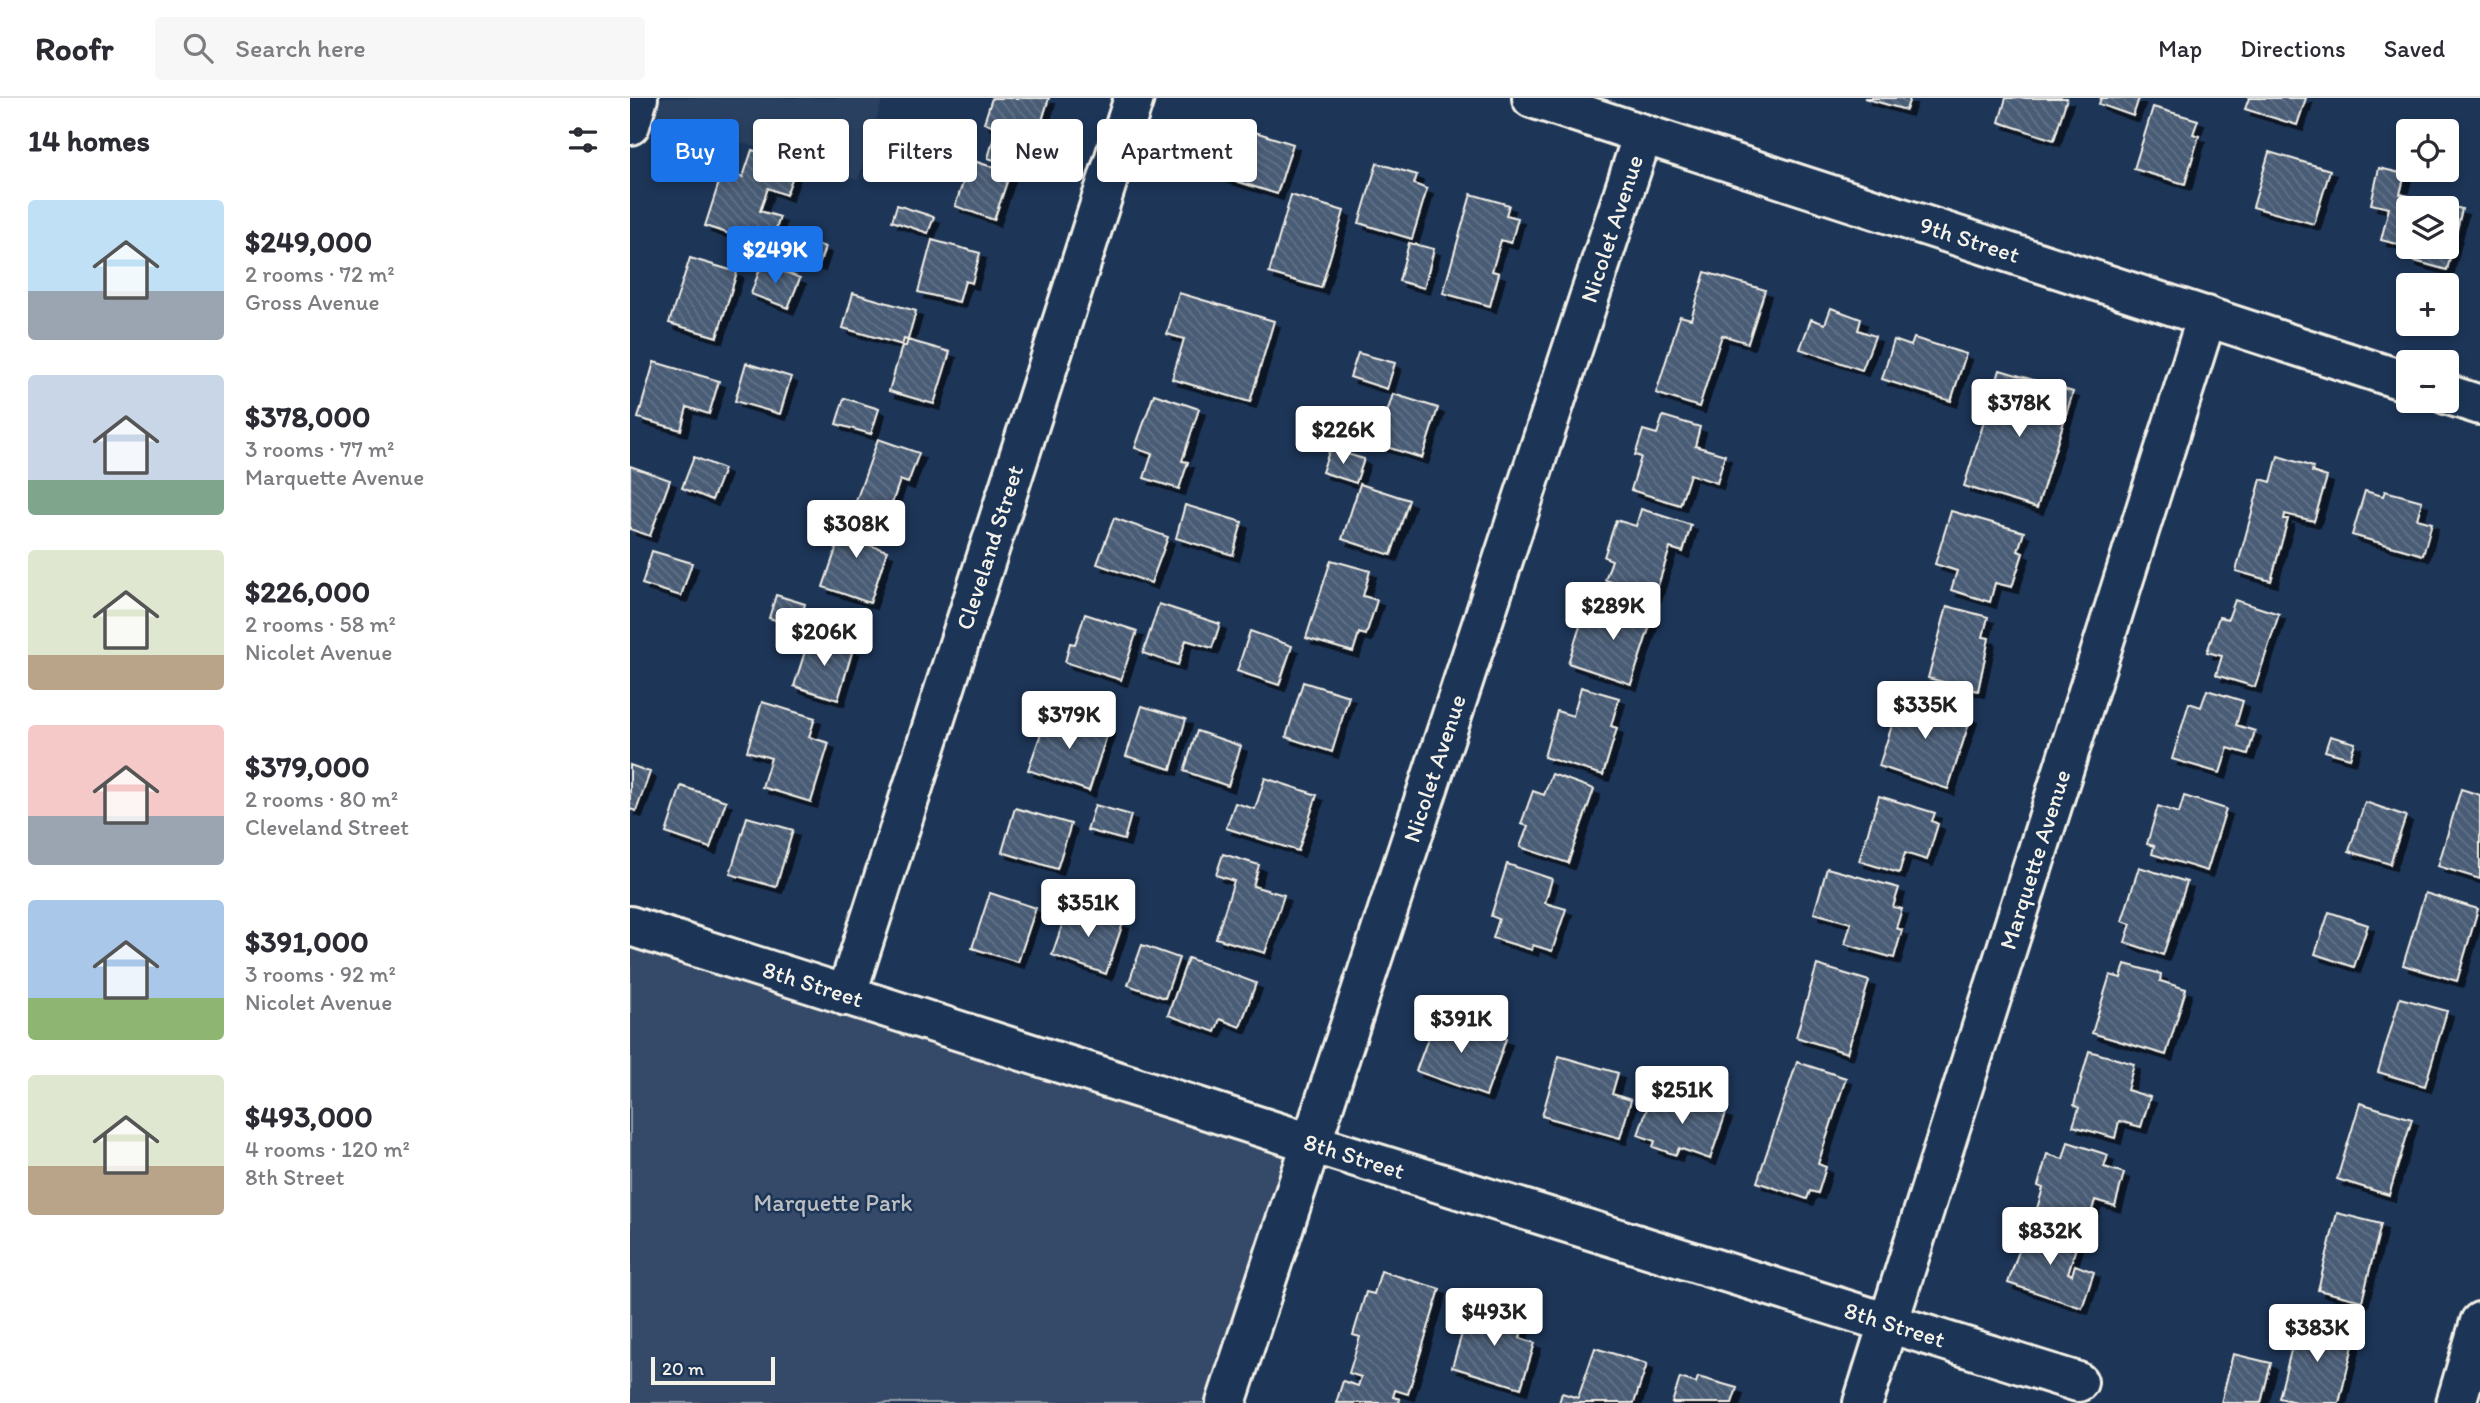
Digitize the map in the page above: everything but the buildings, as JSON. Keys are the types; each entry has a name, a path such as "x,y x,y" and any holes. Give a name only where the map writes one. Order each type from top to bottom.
{"street":[{"path":"630,125 638,98"},
{"name":"Cleveland Street","path":"846,996 1134,98"},
{"name":"9th Street","path":"1532,98 2396,378"},
{"name":"Nicolet Avenue","path":"1226,1403 1643,134"},
{"name":"Marquette Avenue","path":"1863,1403 2207,316"},
{"path":"2459,398 2480,405"},
{"name":"8th Street","path":"630,926 1311,1143 2078,1382"},
{"path":"2456,1403 2480,1322"}],"shaded area":[{"path":"630,98 883,98 877,119 863,119 863,164 858,180 849,177 849,119 753,119 753,146 739,142 739,119 668,119 635,106"}],"green space":[{"name":"Marquette Park","path":"630,926 1311,1143 1226,1403 630,1403"}]}
